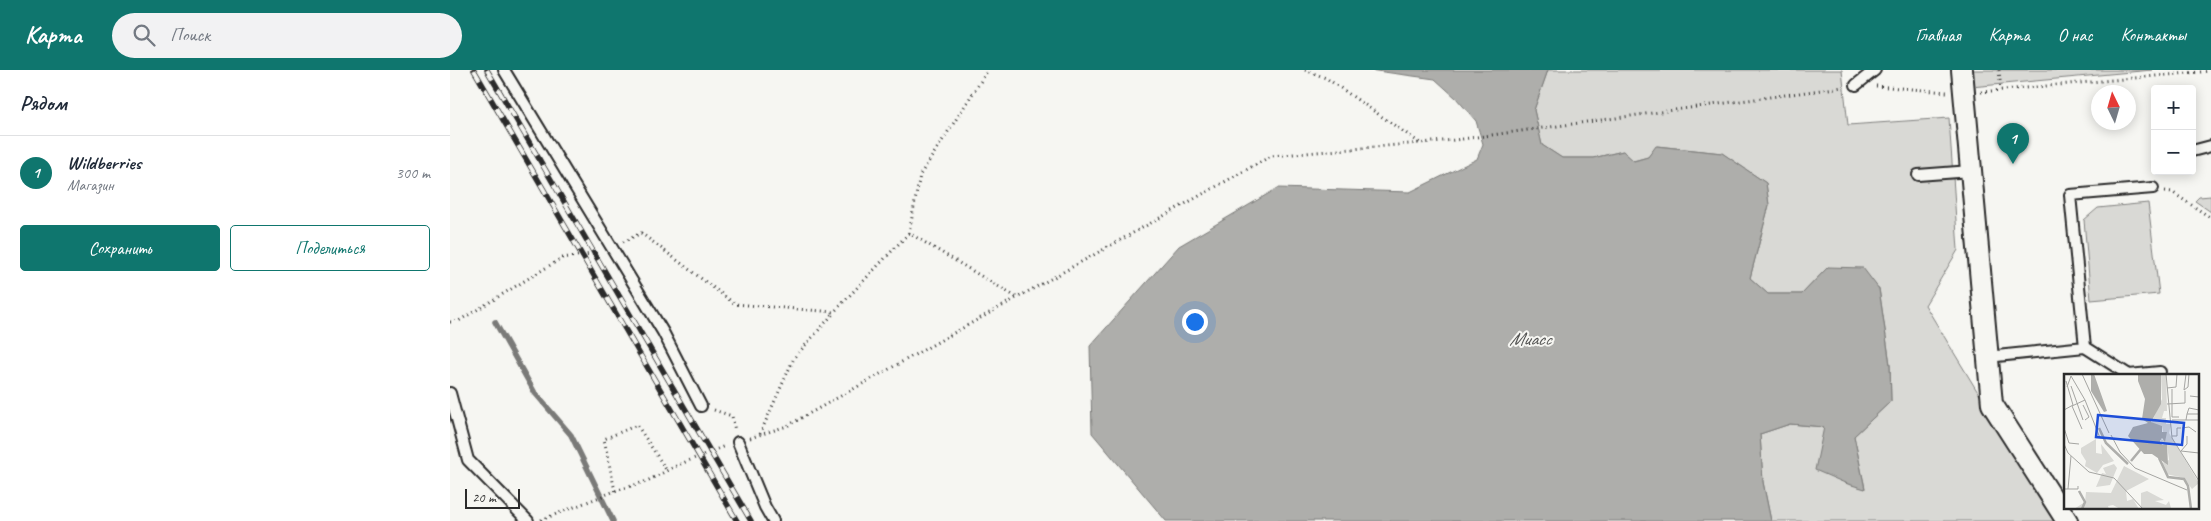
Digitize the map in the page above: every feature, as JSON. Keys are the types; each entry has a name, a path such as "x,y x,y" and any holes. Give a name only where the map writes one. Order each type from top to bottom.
{"street":[{"path":"1962,70 1992,404 2068,521"}],"lane":[{"path":"504,70 610,248 663,332 701,406"},
{"path":"1856,85 1875,70"},
{"path":"2196,150 2211,146"},
{"path":"1918,175 1970,171"},
{"path":"2085,348 2070,196 2153,188"},
{"path":"1988,357 2085,348 2126,374"},
{"path":"2139,374 2160,372"},
{"path":"450,393 468,460 528,521"},
{"path":"738,442 765,507 773,521"}],"path":[{"path":"760,435 794,358 834,312 909,233 920,175 988,70"},
{"path":"1305,70 1326,78 1420,143"},
{"path":"1998,70 2001,90"},
{"path":"538,521 614,491 647,481 711,451 787,426 1271,156 1455,140 1856,85 1964,93 2211,70"},
{"path":"2153,188 2172,192 2211,218"},
{"path":"450,322 457,322 562,258 595,255 641,233 736,304 834,312"},
{"path":"909,233 1017,298"},
{"path":"701,406 732,416 738,442"},
{"path":"614,491 604,438 636,425 667,471"}],"shaded area":[{"path":"1548,70 1842,70 1848,125 1949,118 1958,250 1925,305 2056,521 1771,521 1763,482 1760,434 1790,424 1824,427 1845,483 1865,488 1854,436 1891,401 1890,364 1879,288 1828,267 1802,294 1768,294 1750,278 1769,205 1766,183 1722,153 1657,146 1648,157 1633,161 1623,151 1593,158 1562,158 1542,145 1534,110"},
{"path":"1972,70 2152,70 1971,87"},
{"path":"2211,196 2211,212 2195,201 2199,197"},
{"path":"2148,203 2159,294 2091,300 2084,220 2098,208"}],"water":[{"name":"Миасс","path":"1369,70 1548,70 1534,110 1542,145 1562,158 1593,158 1623,151 1634,161 1648,157 1656,146 1722,153 1766,183 1769,205 1750,278 1768,294 1802,294 1828,267 1863,268 1879,289 1890,365 1891,401 1854,436 1865,489 1815,470 1824,427 1790,424 1760,434 1763,482 1771,521 1166,521 1092,433 1090,346 1179,246 1278,188 1410,192 1477,159 1483,144 1476,121 1456,98 1435,79"}],"waterway":[{"path":"495,322 535,393 571,435 613,521"}],"railway":[{"path":"474,70 737,521"},
{"path":"487,70 751,521"}],"place":[{"name":"Wildberries","path":"2013,164"}]}
